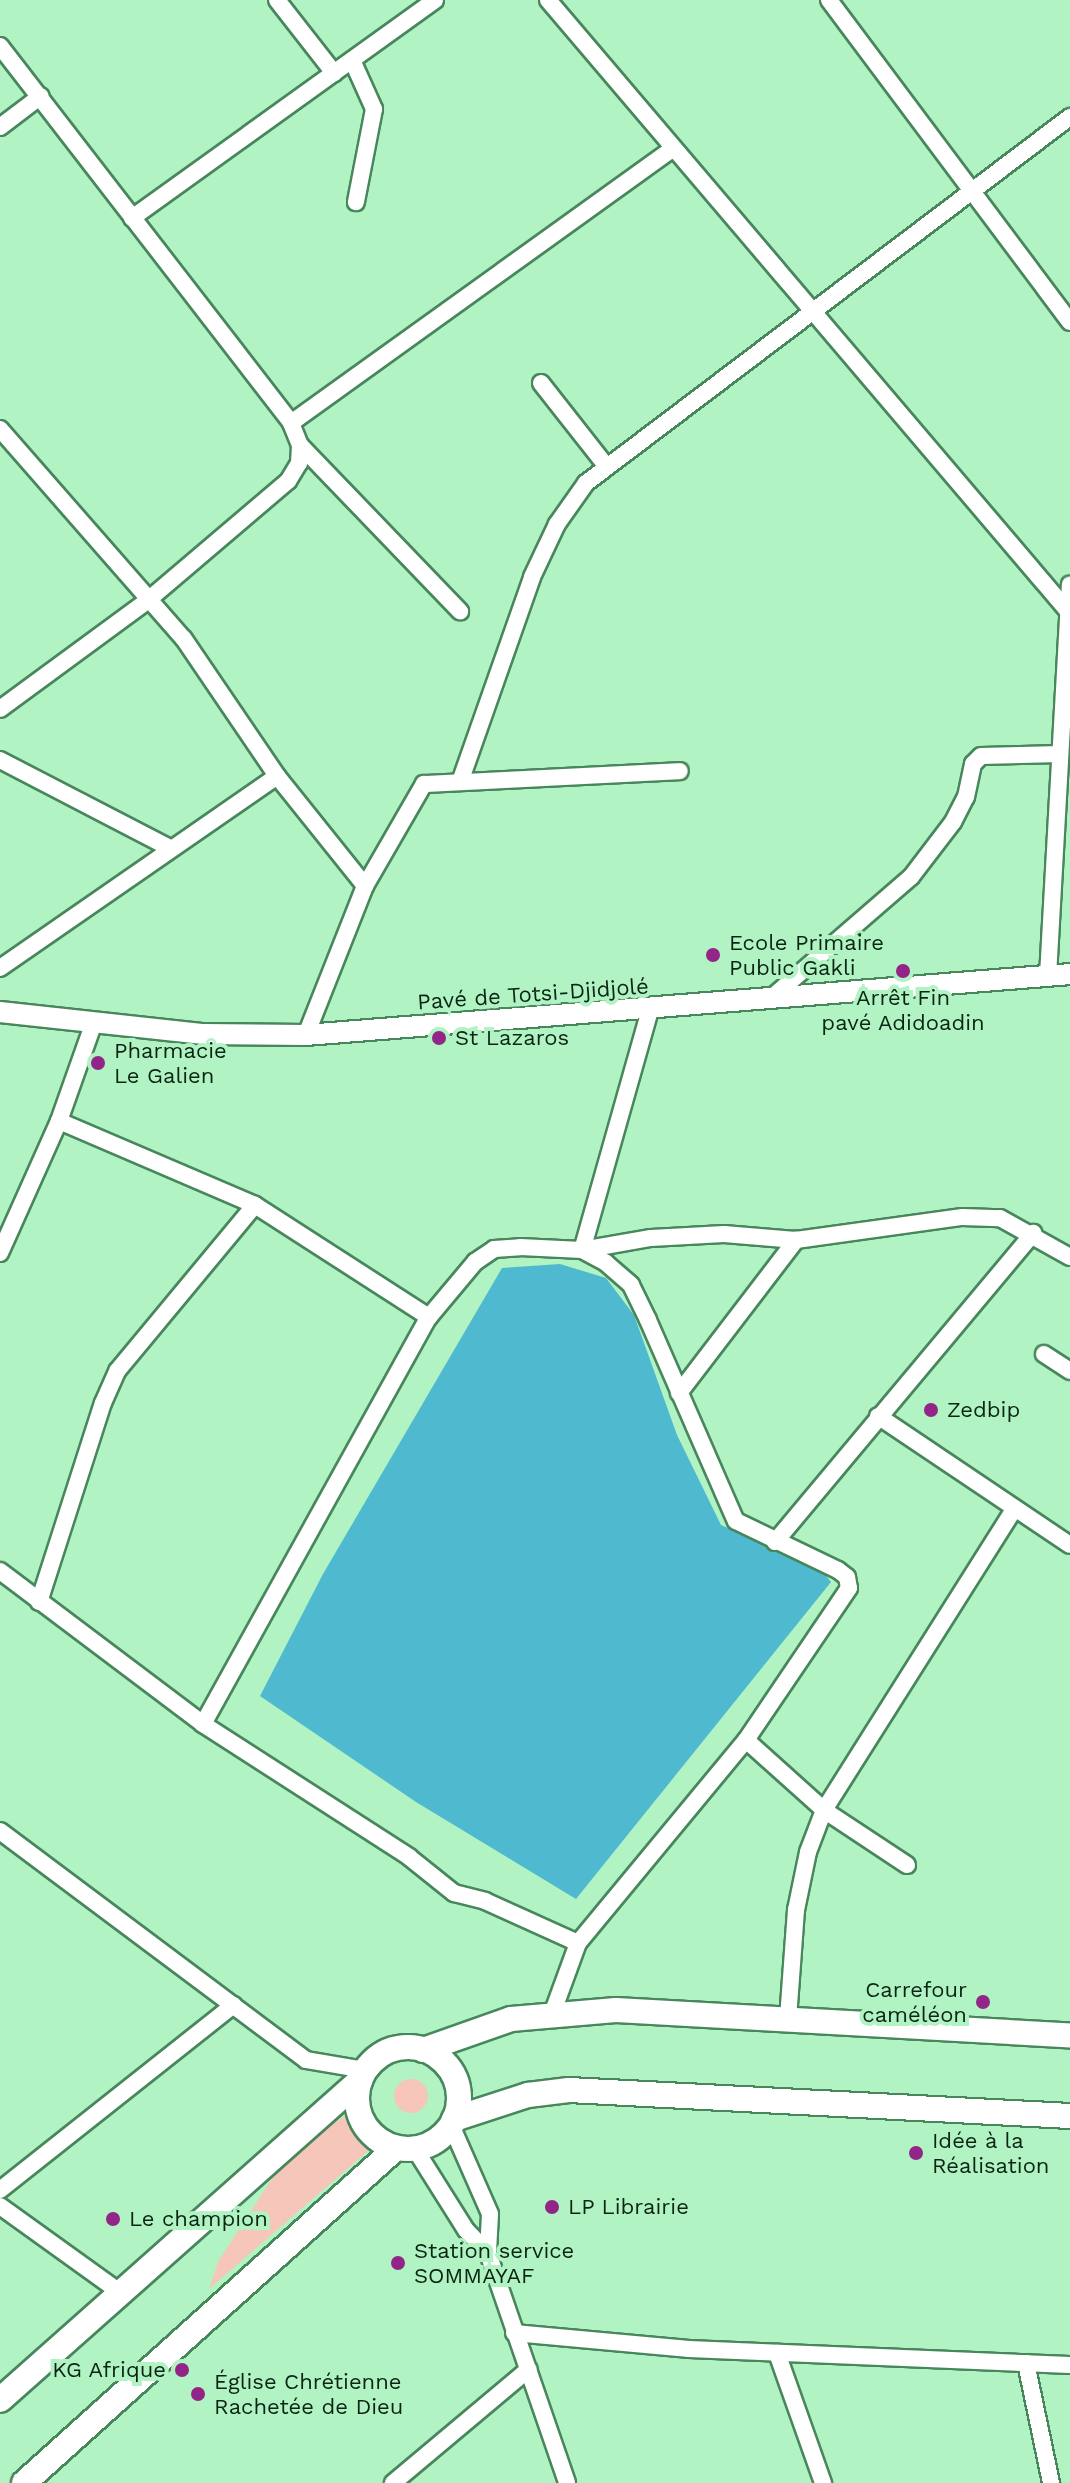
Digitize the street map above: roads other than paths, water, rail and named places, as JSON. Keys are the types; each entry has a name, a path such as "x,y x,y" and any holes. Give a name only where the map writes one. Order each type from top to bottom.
{"main road":[{"path":"0,2400 391,2050 423,2050 473,2029 552,2014 616,2010 1070,2035"},
{"path":"24,2483 406,2148 442,2137 453,2122 457,2085 450,2070 423,2050"},
{"path":"363,2075 358,2105 366,2128 406,2148"},
{"path":"453,2122 528,2095 569,2090 1070,2116"}],"street":[{"path":"277,0 334,73"},
{"path":"132,218 435,0"},
{"path":"548,0 1067,610"},
{"path":"829,0 1070,322"},
{"path":"0,46 291,423 300,445 460,611"},
{"path":"352,60 374,109 356,202"},
{"path":"0,127 41,96"},
{"path":"460,782 532,577 557,524 586,483 812,307 1070,117"},
{"path":"291,423 672,149"},
{"path":"541,383 607,467"},
{"path":"0,429 147,601 184,639 277,776 365,886"},
{"path":"0,709 147,601 288,481 299,463 300,445"},
{"path":"1048,976 1070,585"},
{"path":"769,1000 911,877 953,822 966,797 973,764 981,756 1060,754"},
{"path":"0,760 170,848"},
{"path":"306,1035 365,886 424,784 680,771"},
{"path":"0,968 277,776"},
{"name":"Pavé de Totsi-Djidjolé","path":"0,1012 204,1034 306,1035 650,1010 1070,974"},
{"path":"582,1250 650,1010"},
{"path":"0,1253 59,1121 94,1022"},
{"path":"59,1121 255,1205 429,1317"},
{"path":"39,1602 103,1403 118,1370 255,1205"},
{"path":"203,1724 429,1317 475,1262 494,1249 582,1250 695,1236 796,1240 962,1217 1000,1218 1033,1233 1070,1257"},
{"path":"775,1542 1033,1233"},
{"path":"679,1393 796,1240"},
{"path":"552,2014 578,1943 746,1740 849,1588 838,1570 736,1521 631,1285 582,1250"},
{"path":"1044,1354 1070,1371"},
{"path":"878,1416 1070,1545"},
{"path":"788,2018 796,1910 808,1852 824,1810 1014,1509"},
{"path":"0,1571 203,1724 409,1857 454,1893 485,1901 578,1943"},
{"path":"746,1740 824,1810 907,1865"},
{"path":"0,1831 306,2060 363,2075"},
{"path":"0,2190 233,2005"},
{"path":"453,2122 490,2214 488,2253 567,2483"},
{"path":"406,2148 466,2230 488,2253"},
{"path":"0,2206 121,2293"},
{"path":"514,2333 777,2353 1070,2365"},
{"path":"777,2353 823,2483"},
{"path":"1026,2363 1051,2483"},
{"path":"393,2483 529,2369"}],"water":[{"path":"560,1264 606,1278 634,1315 677,1435 721,1525 821,1569 831,1582 576,1899 416,1802 260,1696 323,1574 502,1268"}],"place":[{"name":"Ecole Primaire Public Gakli","path":"713,955"},
{"name":"Arrêt Fin pavé Adidoadin","path":"903,971"},
{"name":"St Lazaros","path":"439,1038"},
{"name":"Pharmacie Le Galien","path":"98,1063"},
{"name":"Zedbip","path":"931,1410"},
{"name":"Carrefour caméléon","path":"983,2002"},
{"name":"Idée à la Réalisation","path":"916,2153"},
{"name":"LP Librairie","path":"552,2207"},
{"name":"Le champion","path":"113,2219"},
{"name":"Station service SOMMAYAF","path":"398,2263"},
{"name":"KG Afrique","path":"182,2370"},
{"name":"Église Chrétienne Rachetée de Dieu","path":"198,2394"}]}
